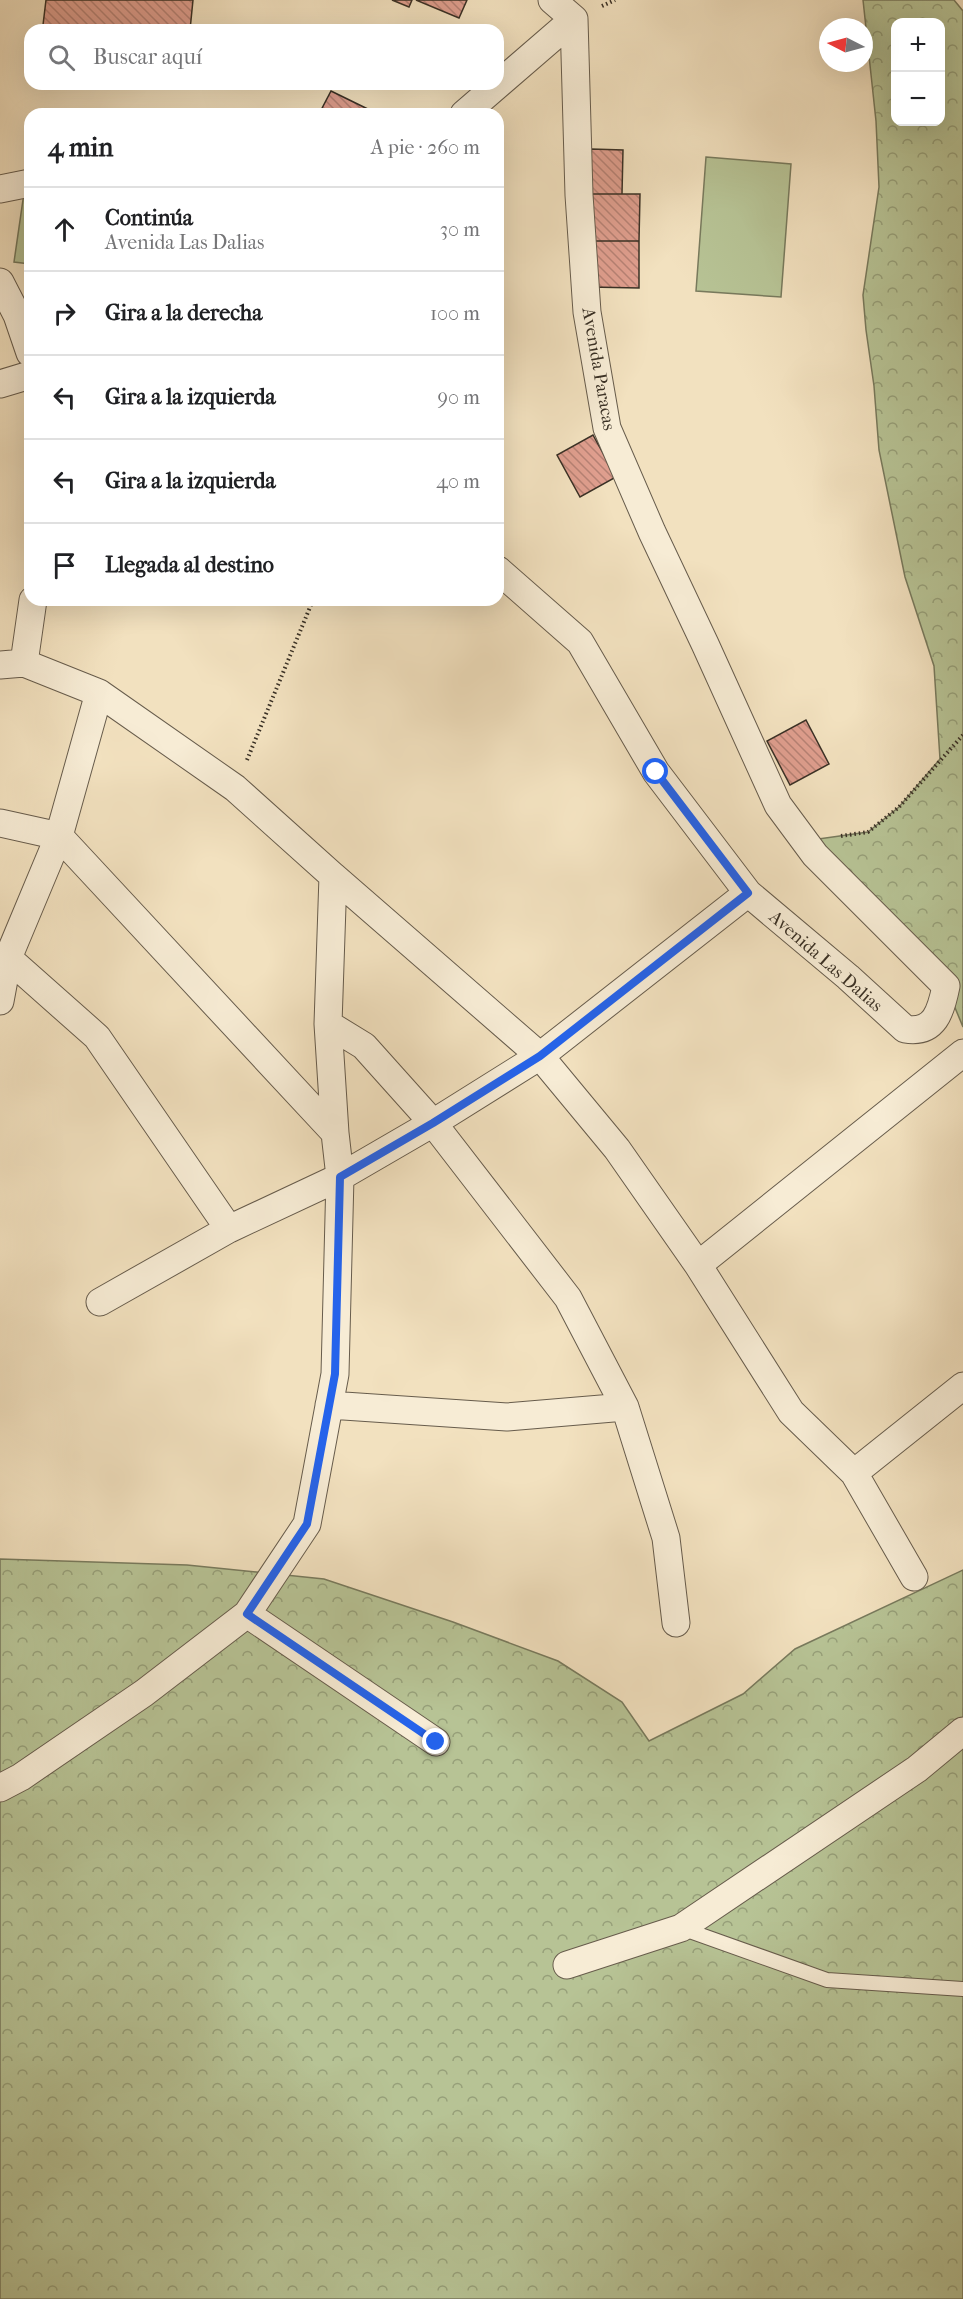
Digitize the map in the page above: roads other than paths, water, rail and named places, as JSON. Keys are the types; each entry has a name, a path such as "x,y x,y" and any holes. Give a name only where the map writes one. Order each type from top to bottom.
{"street":[{"path":"504,79 574,19 552,0"},
{"name":"Avenida Paracas","path":"574,19 579,195 587,312 607,428 652,532 778,805 815,855 946,986 942,1005 934,1022"},
{"path":"471,108 492,90"},
{"path":"0,189 24,184"},
{"path":"0,282 17,315 24,335"},
{"path":"0,384 24,377"},
{"name":"Avenida Las Dalias","path":"504,575 580,642 656,772 748,893 905,1029 917,1031 934,1022"},
{"path":"31,606 12,664 99,693 235,788 540,1056 617,1149 698,1265 791,1412 854,1473 914,1577"},
{"path":"0,1000 8,958 59,836 99,693"},
{"path":"0,823 59,836 335,1133"},
{"path":"0,1788 21,1778 144,1693 247,1614 307,1524 335,1374 340,1177 328,1024 333,876"},
{"path":"100,1302 229,1229 340,1177 433,1123 540,1056 748,893"},
{"path":"8,958 97,1037 229,1229"},
{"path":"698,1265 963,1053 934,1022"},
{"path":"328,1024 364,1046 433,1123 568,1298 625,1407 666,1538 676,1623"},
{"path":"854,1473 963,1386"},
{"path":"329,1405 507,1417 625,1407"},
{"path":"247,1614 436,1742"},
{"path":"567,1965 681,1928 917,1769 963,1731"}],"lane":[{"path":"681,1928 827,1980 963,1989"}]}
